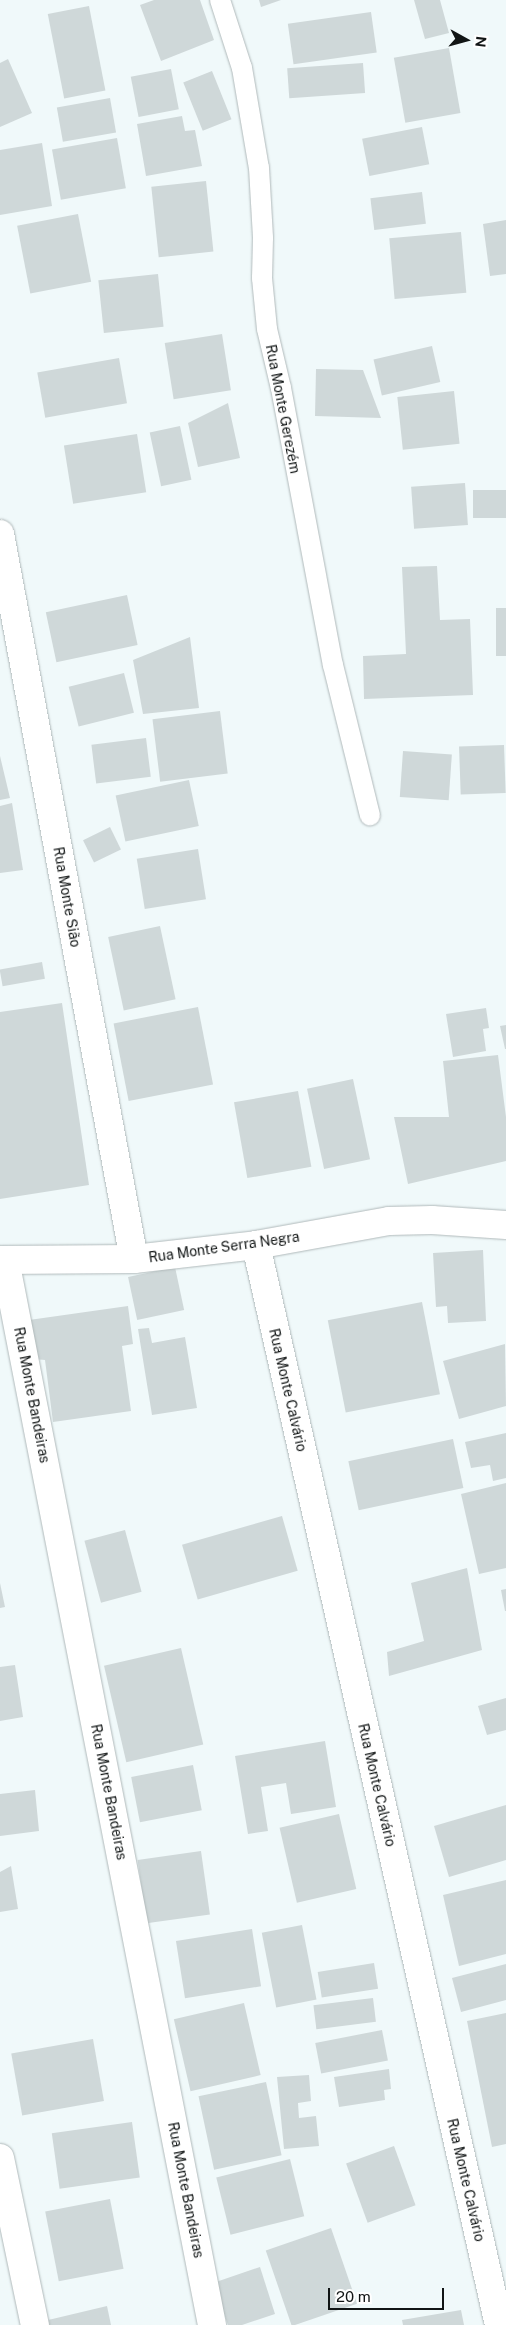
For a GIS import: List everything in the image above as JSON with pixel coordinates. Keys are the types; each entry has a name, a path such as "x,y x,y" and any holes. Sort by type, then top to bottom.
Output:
{"street":[{"name":"Rua Monte Sião","path":"0,534 134,1259"},
{"name":"Rua Monte Serra Negra","path":"3,1260 134,1259 256,1245 390,1221 432,1220 506,1226"},
{"name":"Rua Monte Calvário","path":"256,1245 499,2325"},
{"name":"Rua Monte Bandeiras","path":"3,1260 212,2325"},
{"path":"0,2158 36,2325"}],"lane":[{"name":"Rua Monte Gerezém","path":"220,0 242,68 257,158 263,238 262,278 267,329 281,388 333,665 370,816"}],"building":[{"path":"154,0 200,0 214,40 161,61 140,5"},
{"path":"259,0 281,0 261,7"},
{"path":"414,0 440,0 449,33 425,39"},
{"path":"89,6 105,90 64,98 48,14"},
{"path":"371,12 377,53 294,64 288,24"},
{"path":"449,48 460,113 405,123 394,58"},
{"path":"8,59 32,113 0,127 0,63"},
{"path":"363,63 365,93 289,98 287,68"},
{"path":"171,69 179,109 139,117 131,77"},
{"path":"212,71 231,119 203,131 183,83"},
{"path":"110,98 116,132 63,142 57,107"},
{"path":"182,116 185,131 195,130 202,166 146,176 137,124"},
{"path":"422,127 429,164 369,176 362,139"},
{"path":"117,138 126,188 61,200 52,149"},
{"path":"42,143 52,206 0,215 0,150"},
{"path":"206,181 213,252 159,257 151,187"},
{"path":"422,192 426,224 374,230 370,198"},
{"path":"78,214 91,282 30,294 17,226"},
{"path":"506,220 506,274 490,276 483,224"},
{"path":"461,232 466,293 395,299 389,238"},
{"path":"158,274 164,327 104,333 98,280"},
{"path":"222,334 231,390 174,399 165,343"},
{"path":"432,346 440,382 382,396 374,359"},
{"path":"119,358 127,403 45,418 37,372"},
{"path":"316,369 363,370 381,418 315,416"},
{"path":"454,391 460,444 403,450 397,397"},
{"path":"228,403 240,458 198,467 188,423"},
{"path":"180,426 191,480 161,486 150,432"},
{"path":"137,434 146,492 73,504 64,446"},
{"path":"465,483 468,525 414,529 411,487"},
{"path":"473,490 506,490 506,518 473,518"},
{"path":"437,566 440,620 470,619 473,695 364,699 363,656 406,654 402,567"},
{"path":"127,595 138,645 56,662 46,612"},
{"path":"496,608 506,608 506,656 496,656"},
{"path":"190,637 199,708 143,714 133,660"},
{"path":"124,673 134,713 79,727 69,687"},
{"path":"220,711 228,774 160,782 153,719"},
{"path":"146,738 151,777 96,783 91,745"},
{"path":"504,745 506,793 461,795 459,747"},
{"path":"403,751 452,754 449,800 400,797"},
{"path":"0,756 10,798 0,800"},
{"path":"189,780 199,826 125,842 116,796"},
{"path":"12,803 23,870 0,873 0,806"},
{"path":"110,827 121,849 94,863 83,840"},
{"path":"198,849 206,899 145,909 137,859"},
{"path":"160,926 176,999 124,1010 108,937"},
{"path":"42,962 45,979 3,986 0,969"},
{"path":"62,1003 89,1185 0,1199 0,1012"},
{"path":"198,1007 213,1085 129,1101 114,1023"},
{"path":"486,1008 489,1028 483,1029 486,1051 453,1057 446,1014"},
{"path":"506,1025 506,1049 505,1049 500,1026"},
{"path":"498,1055 506,1117 506,1161 408,1184 394,1117 449,1117 443,1061"},
{"path":"353,1079 370,1159 324,1169 307,1089"},
{"path":"298,1091 311,1167 247,1178 234,1102"},
{"path":"483,1250 486,1321 448,1323 447,1306 436,1307 433,1253"},
{"path":"175,1267 184,1310 137,1320 128,1277"},
{"path":"422,1302 440,1394 346,1413 328,1320"},
{"path":"128,1306 133,1344 122,1346 131,1411 53,1422 45,1360 34,1359 29,1320"},
{"path":"149,1328 152,1343 185,1337 197,1408 152,1415 138,1329"},
{"path":"505,1344 506,1406 459,1419 443,1361"},
{"path":"506,1433 506,1478 493,1481 490,1465 471,1468 465,1442"},
{"path":"453,1439 463,1488 359,1510 348,1461"},
{"path":"506,1483 506,1568 479,1574 461,1494"},
{"path":"282,1516 298,1571 198,1599 182,1545"},
{"path":"125,1530 142,1592 101,1603 84,1541"},
{"path":"467,1568 482,1650 389,1676 387,1652 424,1641 411,1583"},
{"path":"0,1583 5,1607 0,1608"},
{"path":"506,1589 506,1611 505,1611 501,1590"},
{"path":"181,1648 203,1744 126,1762 104,1666"},
{"path":"15,1665 23,1717 0,1721 0,1667"},
{"path":"506,1698 506,1730 487,1735 478,1706"},
{"path":"325,1741 336,1807 291,1814 286,1783 261,1787 268,1831 248,1834 235,1756"},
{"path":"193,1765 202,1810 140,1822 131,1777"},
{"path":"35,1790 39,1831 0,1836 0,1794"},
{"path":"506,1805 506,1860 449,1877 434,1826"},
{"path":"339,1814 356,1889 297,1903 280,1828"},
{"path":"201,1851 210,1914 147,1923 138,1860"},
{"path":"11,1866 18,1909 0,1912 0,1872"},
{"path":"506,1880 506,1954 459,1966 443,1895"},
{"path":"302,1925 317,2000 276,2007 262,1933"},
{"path":"252,1929 261,1986 185,1998 176,1941"},
{"path":"374,1963 378,1989 322,1998 318,1972"},
{"path":"506,1964 506,2000 461,2012 452,1978"},
{"path":"373,1998 376,2022 316,2029 313,2005"},
{"path":"244,2003 261,2075 190,2091 174,2019"},
{"path":"506,2013 506,2144 492,2147 467,2021"},
{"path":"382,2030 388,2060 321,2073 315,2043"},
{"path":"93,2039 104,2101 22,2115 11,2053"},
{"path":"389,2069 391,2089 384,2090 385,2100 339,2107 334,2077"},
{"path":"309,2075 311,2101 298,2103 299,2118 316,2116 319,2146 284,2149 277,2077"},
{"path":"266,2082 282,2155 214,2170 199,2096"},
{"path":"132,2122 140,2177 60,2189 52,2133"},
{"path":"394,2146 416,2205 368,2223 346,2163"},
{"path":"290,2159 304,2216 231,2235 216,2177"},
{"path":"110,2199 124,2269 59,2281 45,2212"},
{"path":"331,2228 357,2304 291,2325 266,2250"},
{"path":"260,2267 275,2314 242,2325 228,2325 213,2283"},
{"path":"107,2306 111,2325 45,2325 44,2321"},
{"path":"461,2310 464,2325 403,2325 402,2320"}]}
